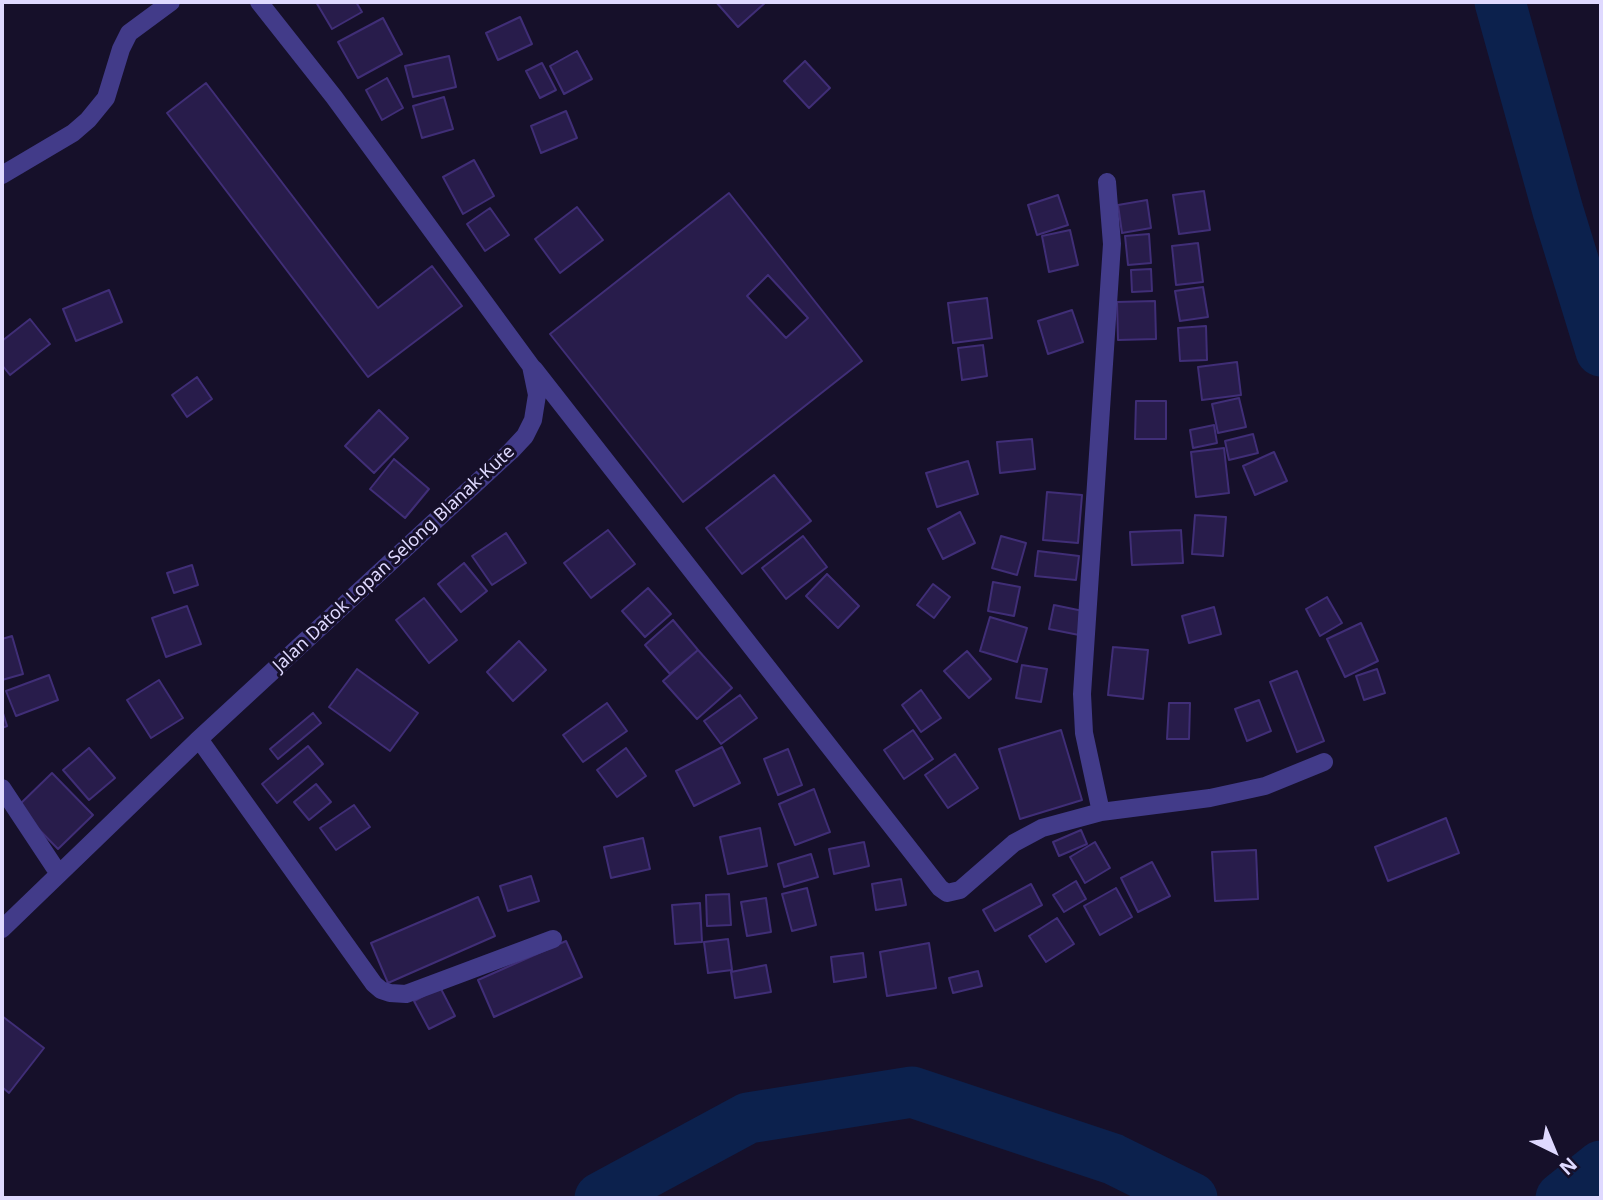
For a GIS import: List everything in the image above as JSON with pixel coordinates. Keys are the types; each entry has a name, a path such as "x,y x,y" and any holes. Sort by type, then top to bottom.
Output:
{"street":[{"path":"2,175 73,133 89,120 106,98 121,48 129,33 171,2"},
{"name":"Jalan Datok Lopan Selong Blanak-Kute","path":"2,929 199,739 519,443 533,420 537,403 531,366 326,87 259,2"},
{"path":"1101,812 1084,733 1082,694 1112,244 1107,182"},
{"path":"531,366 940,888 947,893 960,890 998,856 1042,828 1101,812 1210,798 1265,786 1324,762"},
{"path":"199,739 374,984 381,990 405,994 553,939"},
{"path":"2,788 59,874"}],"building":[{"path":"316,2 356,2 362,12 332,29"},
{"path":"716,2 766,2 738,27"},
{"path":"520,17 532,44 498,60 486,33"},
{"path":"383,18 402,54 358,78 338,42"},
{"path":"577,51 592,79 564,94 550,66"},
{"path":"449,56 456,87 413,97 405,66"},
{"path":"805,61 830,88 809,108 784,81"},
{"path":"542,63 556,90 540,98 526,71"},
{"path":"387,78 403,108 382,120 366,90"},
{"path":"206,83 378,308 432,266 462,306 368,377 167,113"},
{"path":"444,97 453,129 422,138 413,106"},
{"path":"566,111 577,138 541,153 531,126"},
{"path":"474,160 494,196 463,214 443,177"},
{"path":"1204,191 1210,230 1179,234 1173,195"},
{"path":"729,193 862,361 683,502 550,334"},
{"path":"1058,195 1068,225 1037,235 1028,205"},
{"path":"1147,200 1151,228 1122,233 1118,205"},
{"path":"577,207 603,240 560,273 535,239"},
{"path":"490,208 509,235 485,251 467,224"},
{"path":"1070,230 1078,265 1049,272 1042,236"},
{"path":"1149,234 1151,263 1128,265 1125,236"},
{"path":"1198,243 1203,282 1176,285 1172,246"},
{"path":"1151,269 1152,291 1132,292 1131,270"},
{"path":"768,275 808,318 786,338 747,296"},
{"path":"1203,287 1208,317 1180,321 1175,291"},
{"path":"109,290 122,322 76,341 63,309"},
{"path":"987,298 992,338 953,343 948,303"},
{"path":"1155,301 1156,339 1118,340 1117,302"},
{"path":"1072,310 1083,342 1048,354 1038,321"},
{"path":"30,319 50,344 10,375 2,365 2,341"},
{"path":"1206,326 1207,360 1180,361 1178,328"},
{"path":"983,345 987,376 962,380 958,348"},
{"path":"1237,362 1241,395 1202,400 1198,367"},
{"path":"197,377 212,399 187,417 172,395"},
{"path":"1239,398 1246,427 1218,433 1212,404"},
{"path":"1136,401 1166,401 1166,439 1135,439"},
{"path":"379,410 408,438 374,473 345,446"},
{"path":"1214,425 1217,443 1193,448 1190,430"},
{"path":"1253,434 1258,453 1229,460 1225,441"},
{"path":"1032,439 1035,469 1000,473 997,442"},
{"path":"1224,448 1229,493 1196,497 1191,452"},
{"path":"1274,452 1287,481 1255,495 1243,466"},
{"path":"394,459 429,489 405,518 370,489"},
{"path":"968,461 978,494 937,507 926,473"},
{"path":"774,475 811,521 742,574 706,528"},
{"path":"1047,492 1082,495 1078,543 1043,540"},
{"path":"960,512 975,543 943,559 928,529"},
{"path":"1195,515 1226,517 1223,556 1192,554"},
{"path":"608,530 635,564 591,598 564,563"},
{"path":"1181,530 1183,563 1132,565 1130,532"},
{"path":"506,533 526,563 492,585 472,556"},
{"path":"803,536 827,567 786,599 762,568"},
{"path":"1001,536 1026,543 1017,575 992,568"},
{"path":"1038,551 1079,556 1076,580 1035,576"},
{"path":"464,563 487,591 461,612 438,584"},
{"path":"192,565 198,585 174,593 167,573"},
{"path":"827,574 859,606 838,628 806,596"},
{"path":"993,582 1020,587 1014,616 988,611"},
{"path":"933,584 950,597 934,618 917,605"},
{"path":"648,588 671,614 645,637 622,611"},
{"path":"1327,597 1342,623 1320,636 1306,609"},
{"path":"424,598 457,640 429,663 396,620"},
{"path":"1054,605 1083,611 1079,635 1049,629"},
{"path":"187,606 201,644 166,657 152,618"},
{"path":"1214,607 1221,634 1189,643 1182,616"},
{"path":"990,617 1027,628 1017,662 980,651"},
{"path":"673,620 698,650 670,674 645,645"},
{"path":"1361,623 1378,661 1345,677 1327,639"},
{"path":"12,636 23,674 2,680 2,639"},
{"path":"519,641 546,670 513,701 487,672"},
{"path":"1113,647 1148,650 1143,699 1108,695"},
{"path":"698,650 732,688 697,719 663,681"},
{"path":"967,651 991,679 969,698 944,671"},
{"path":"1022,665 1047,669 1041,702 1016,698"},
{"path":"357,669 418,713 390,751 329,707"},
{"path":"1377,669 1385,693 1364,700 1356,676"},
{"path":"1297,671 1324,741 1297,752 1270,682"},
{"path":"49,675 58,700 16,716 6,691"},
{"path":"159,680 183,718 151,738 127,700"},
{"path":"921,690 941,718 921,732 902,705"},
{"path":"740,695 757,718 721,744 704,721"},
{"path":"1259,700 1271,731 1247,741 1235,709"},
{"path":"607,703 627,731 583,762 563,735"},
{"path":"1169,703 1190,703 1189,739 1167,739"},
{"path":"2,710 7,726 2,728"},
{"path":"313,713 321,723 278,759 270,749"},
{"path":"913,730 933,759 904,779 884,750"},
{"path":"1061,730 1082,800 1020,819 999,749"},
{"path":"308,746 323,764 277,803 262,784"},
{"path":"722,747 740,783 694,806 676,771"},
{"path":"89,748 115,778 89,800 63,770"},
{"path":"626,748 646,776 617,797 597,770"},
{"path":"788,749 802,785 778,795 764,759"},
{"path":"955,754 978,788 948,808 925,775"},
{"path":"52,773 93,815 58,849 17,807"},
{"path":"316,784 331,802 309,820 294,802"},
{"path":"814,789 830,832 795,845 779,804"},
{"path":"354,805 370,827 336,850 320,828"},
{"path":"1446,818 1459,853 1388,881 1375,847"},
{"path":"760,828 767,866 728,874 720,837"},
{"path":"1081,830 1087,844 1059,856 1053,842"},
{"path":"643,838 650,869 611,878 604,847"},
{"path":"864,842 869,866 834,874 829,849"},
{"path":"1095,842 1110,868 1085,883 1070,857"},
{"path":"1256,850 1258,899 1215,901 1212,852"},
{"path":"811,854 818,877 784,887 778,864"},
{"path":"1152,862 1170,896 1138,912 1121,878"},
{"path":"531,876 539,901 508,911 500,886"},
{"path":"901,879 906,905 876,910 872,884"},
{"path":"1076,881 1086,899 1064,912 1053,895"},
{"path":"1031,884 1042,905 995,931 983,910"},
{"path":"807,888 816,925 792,931 782,894"},
{"path":"1116,888 1132,917 1100,935 1084,906"},
{"path":"729,894 731,925 707,926 706,895"},
{"path":"478,897 495,936 388,983 371,943"},
{"path":"766,898 771,932 747,936 741,902"},
{"path":"700,903 702,942 675,944 672,905"},
{"path":"1057,918 1074,944 1046,962 1029,936"},
{"path":"728,939 732,970 708,973 704,942"},
{"path":"566,941 582,977 494,1017 478,980"},
{"path":"929,943 936,988 887,996 880,952"},
{"path":"863,953 866,977 834,982 831,957"},
{"path":"766,965 771,992 735,998 731,972"},
{"path":"978,971 982,986 953,993 949,978"},
{"path":"440,987 455,1016 429,1029 414,1001"},
{"path":"2,1016 44,1048 9,1093 2,1087"}],"waterway":[{"path":"1500,2 1558,211 1601,351"},
{"path":"600,1198 748,1118 912,1092 1113,1159 1192,1198"},
{"path":"1561,1198 1601,1166"}]}
